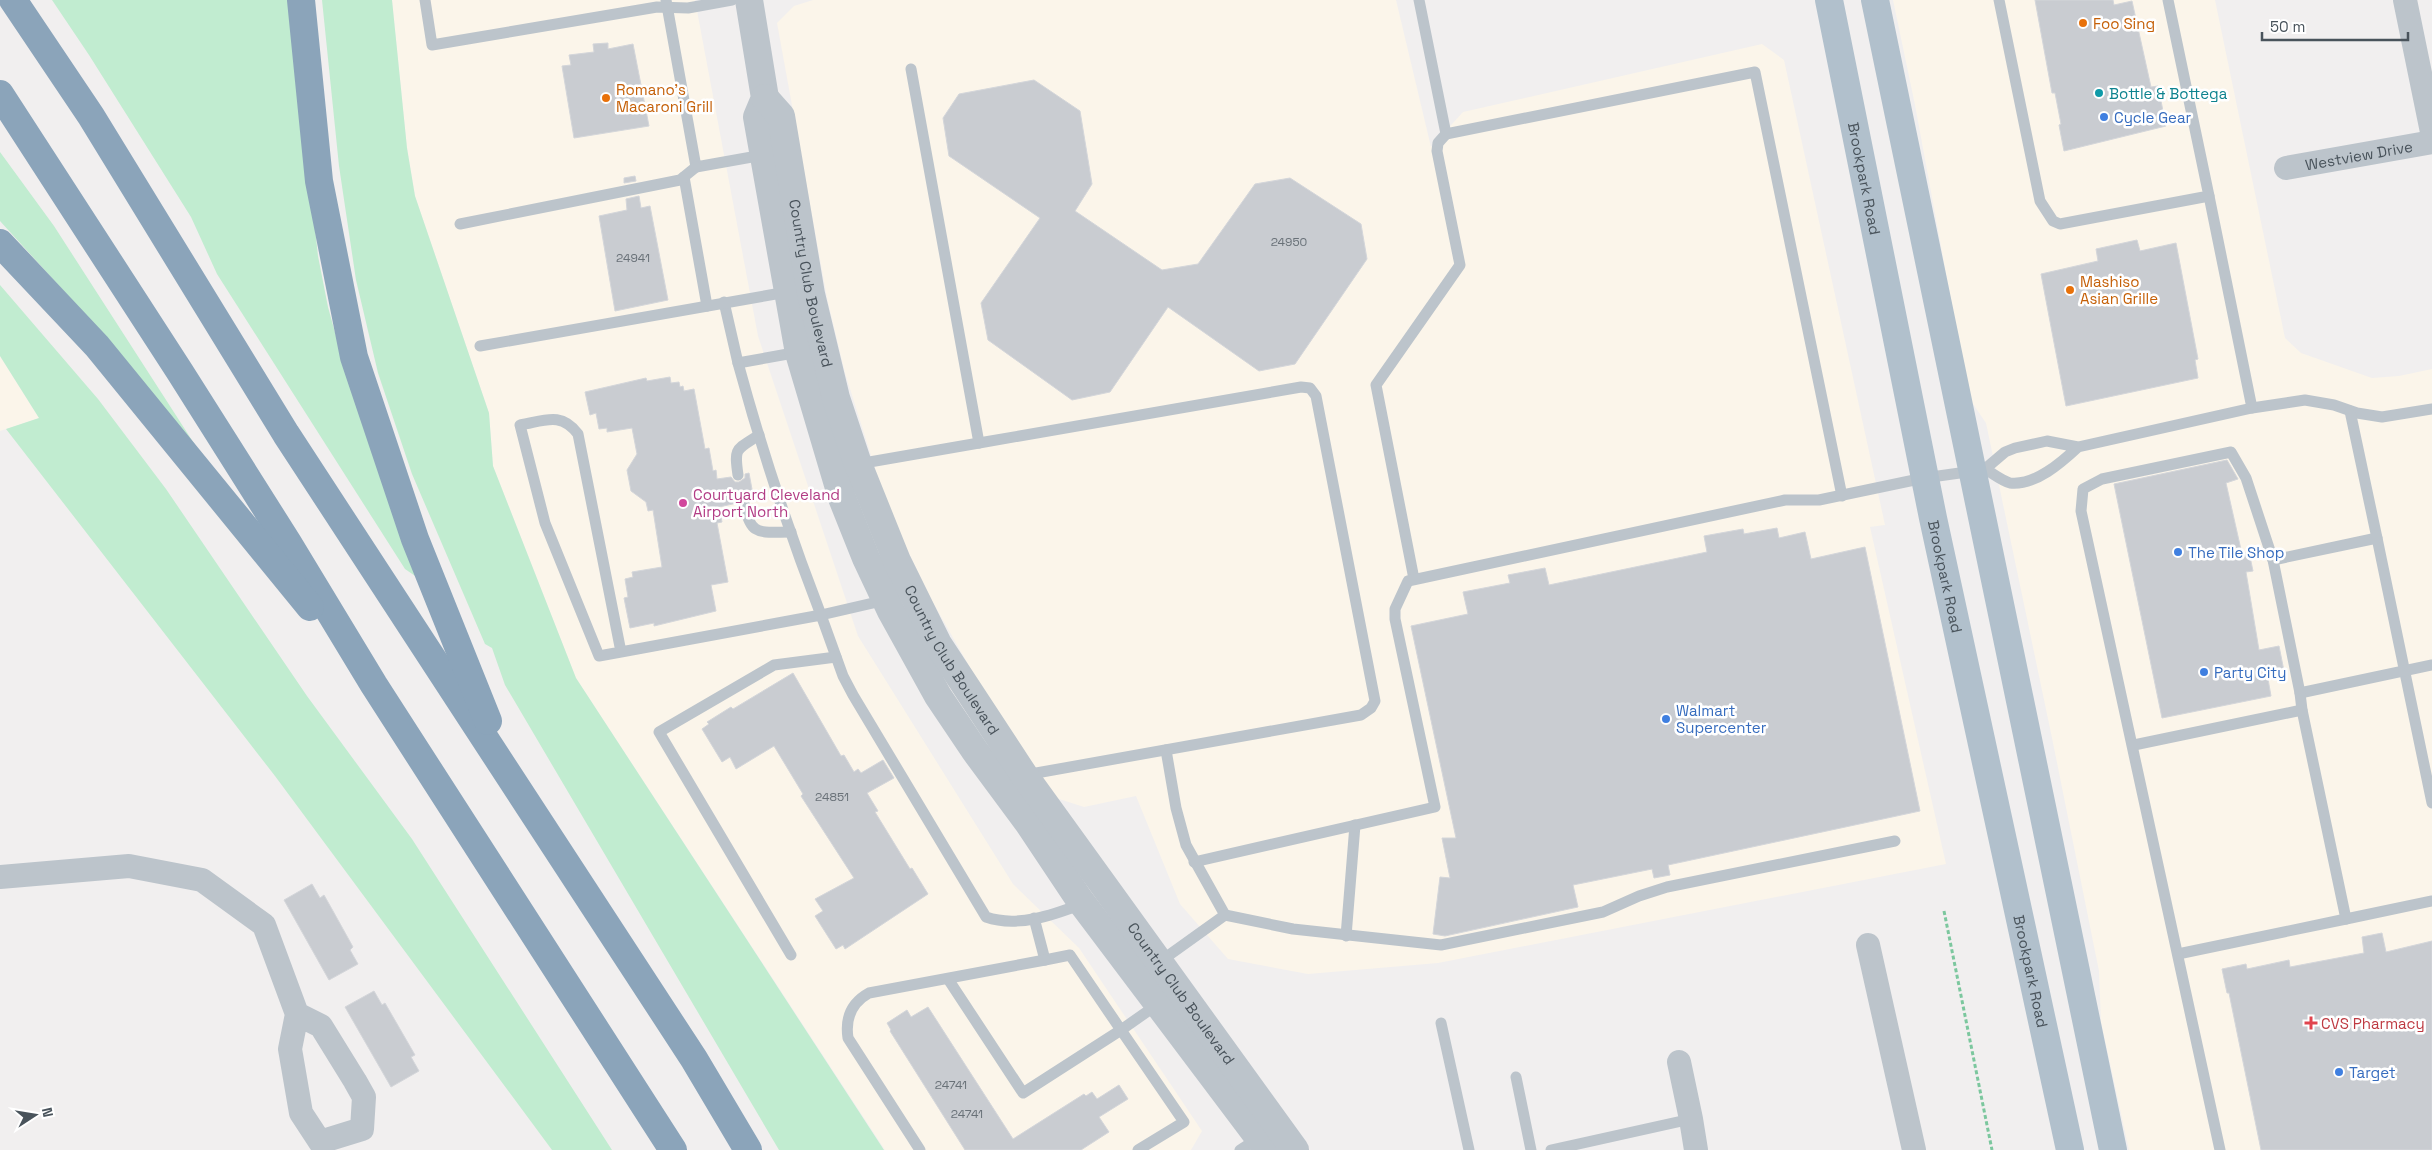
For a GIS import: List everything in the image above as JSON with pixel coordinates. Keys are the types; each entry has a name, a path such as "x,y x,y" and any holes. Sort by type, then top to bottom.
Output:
{"highway":[{"path":"13,0 91,116 286,434 694,1059 748,1150"},
{"path":"301,0 319,181 354,357 415,539 510,776"},
{"path":"0,94 180,372 288,543 374,685 673,1150"},
{"path":"0,243 98,346 374,685"}],"main road":[{"name":"Brookpark Road","path":"1829,0 1924,478 2070,1150"},
{"path":"1875,0 1978,470 2113,1150"}],"street":[{"name":"Country Club Boulevard","path":"750,0 764,98 756,117 787,292 811,350 836,398 858,464 897,561 938,644 1024,775 1160,962 1169,996 1261,1141 1295,1150"},
{"path":"2405,0 2432,132"},
{"name":"Country Club Boulevard","path":"764,98 781,116 810,294 811,350 842,498 866,558 886,600 938,696 1083,903 1138,977 1169,996"},
{"name":"Westview Drive","path":"2286,168 2432,142"},
{"path":"0,877 128,866 202,880 264,925 297,1014 290,1049 301,1112 320,1142 362,1129 364,1097 355,1080 321,1026 297,1014"},
{"path":"1868,945 1914,1150"},
{"path":"1679,1062 1692,1119 1696,1150"}],"lane":[{"path":"425,0 432,45 666,4 688,8 732,0"},
{"path":"1418,0 1446,134"},
{"path":"1999,0 2040,201 2053,221 2060,224 2085,221 2209,196"},
{"path":"2168,0 2252,408"},
{"path":"666,4 696,167"},
{"path":"912,69 979,444"},
{"path":"1414,580 1376,386 1460,265 1437,151 1438,143 1446,134 1756,72 1842,496"},
{"path":"460,224 680,180 696,167 763,155"},
{"path":"684,177 708,306"},
{"path":"480,346 787,292"},
{"path":"724,302 738,363 758,435 836,657 853,695 986,917 995,920 1034,918 1052,915 1083,903"},
{"path":"738,363 811,350"},
{"path":"858,464 1301,387 1310,388 1316,396 1375,701 1371,708 1361,715 1024,775"},
{"path":"1194,862 1435,807 1395,618 1395,609 1408,581 1785,500 1819,500 1924,478 1978,470 2005,452 2047,441 2078,447 2252,408 2305,400 2382,417 2432,409"},
{"path":"2350,411 2432,803"},
{"path":"621,652 578,434 567,421 558,419 520,425 545,522 598,656 621,652 821,615 886,600"},
{"path":"738,475 735,456 737,450 758,435"},
{"path":"1978,470 2009,483 2025,481 2054,469 2078,447"},
{"path":"2220,1150 2134,745 2081,511 2083,489 2102,479 2232,452 2246,478 2273,560 2346,919"},
{"path":"744,502 749,524 755,530 791,532"},
{"path":"2273,560 2377,538"},
{"path":"791,955 659,732 774,665 836,657"},
{"path":"2300,693 2432,665"},
{"path":"2134,745 2302,710"},
{"path":"1166,750 1176,808 1186,845 1225,916"},
{"path":"1346,936 1355,825"},
{"path":"1138,977 1225,916 1292,929 1440,945 1603,912 1639,896 1667,887 1895,841"},
{"path":"2178,954 2432,901"},
{"path":"1034,918 1046,960"},
{"path":"920,1150 848,1038 848,1019 852,1007 868,993 1070,955 1184,1122 1138,1150"},
{"path":"948,979 1023,1093 1121,1030 1169,996"},
{"path":"1441,1023 1469,1150"},
{"path":"1516,1077 1531,1150"},
{"path":"1551,1150 1692,1119"}],"path":[{"path":"1944,911 1992,1150"}],"shaded area":[{"path":"392,0 695,0 758,336 858,636 1013,884 1079,948 1202,1131 1191,1150 885,1150 576,678 493,466 489,413 415,196 407,148"},
{"path":"813,0 1396,0 1431,147 1463,112 1762,44 1784,60 1885,525 1870,527 1946,864 1438,963 1308,974 1228,959 1180,904 1136,796 1084,807 1056,798 989,701 931,599 888,509 845,373 827,298 777,23 794,6"},
{"path":"1893,0 2215,0 2285,338 2301,353 2372,378 2399,376 2432,369 2432,1150 2129,1150 2101,1022 2099,971 2052,738 1986,423 1969,398 1915,105"},
{"path":"0,356 39,418 0,431"}],"green space":[{"path":"52,0 290,0 318,256 328,307 347,376 421,580 405,569 217,274 191,217"},
{"path":"322,0 392,0 407,148 415,196 489,413 493,466 576,678 884,1150 779,1150 505,685 492,648 485,644 412,474 378,373 356,280 339,166"},
{"path":"0,152 54,226 197,448 114,346 0,221"},
{"path":"0,285 98,399 166,489 307,696 412,839 612,1150 552,1150 275,776 6,429 39,418 0,356"}],"building":[{"path":"2035,0 2113,0 2114,5 2132,1 2151,87 2158,86 2166,126 2064,151 2059,125 2061,124 2055,93 2052,93"},
{"path":"608,43 608,49 633,44 649,126 574,138 562,66 571,65 569,55 594,52 593,44"},
{"path":"1034,80 1080,111 1092,184 1075,211 1162,270 1198,264 1255,184 1290,178 1361,224 1367,259 1295,364 1259,371 1168,307 1110,392 1072,400 988,340 981,303 1040,218 949,156 943,118 959,94"},
{"path":"635,176 636,181 624,183 624,178"},
{"path":"639,196 641,208 650,206 668,300 615,311 599,216 627,210 626,199"},
{"path":"2137,240 2140,251 2176,243 2198,359 2195,360 2198,378 2066,406 2041,274 2098,261 2096,249"},
{"name":"Courtyard Cleveland Airport North","path":"670,377 671,383 679,382 680,387 683,386 684,391 694,389 705,449 709,448 713,471 716,470 717,479 731,477 735,482 739,482 745,478 745,474 749,473 754,500 751,500 747,495 742,495 737,499 737,503 719,507 722,522 717,523 728,582 711,585 716,611 654,626 654,623 630,628 624,598 628,597 625,579 633,577 632,572 662,567 653,510 648,511 646,502 631,491 627,470 637,454 632,428 607,432 607,428 599,429 596,413 590,415 585,392 646,378 647,381"},
{"path":"2227,460 2238,479 2226,483 2242,554 2249,552 2253,571 2246,572 2259,650 2279,646 2285,676 2268,679 2271,696 2162,718 2114,484"},
{"name":"Walmart Supercenter","path":"1777,528 1779,538 1805,532 1811,559 1865,547 1920,811 1668,865 1670,875 1654,878 1652,869 1573,885 1578,907 1445,936 1433,934 1440,877 1450,878 1442,838 1456,838 1411,626 1468,614 1463,592 1510,583 1508,575 1545,568 1549,585 1707,552 1704,536 1743,529 1744,534"},
{"path":"793,673 841,756 844,755 854,772 858,769 861,773 883,760 894,778 867,793 878,811 875,812 910,869 912,868 928,894 845,949 843,945 836,949 815,916 823,911 815,899 854,878 801,796 803,794 774,746 736,769 730,757 722,762 702,729 709,724 707,722 731,707 733,709"},
{"path":"312,884 320,898 324,895 353,947 350,950 358,964 329,980 284,900"},
{"name":"Target","path":"2382,933 2386,952 2432,941 2432,1150 2261,1150 2229,993 2227,993 2222,969 2246,964 2247,969 2289,960 2290,967 2364,953 2362,937"},
{"path":"374,991 382,1005 385,1003 415,1055 411,1057 419,1071 391,1087 345,1007"},
{"path":"928,1007 1013,1139 1084,1094 1086,1096 1092,1092 1097,1099 1119,1085 1128,1099 1099,1117 1109,1132 1081,1150 965,1150 890,1031 887,1023 907,1010 911,1017"}],"place":[{"name":"Foo Sing","path":"2083,23"},
{"name":"Bottle & Bottega","path":"2099,93"},
{"name":"Romano's Macaroni Grill","path":"606,98"},
{"name":"Cycle Gear","path":"2104,117"},
{"name":"Mashiso Asian Grille","path":"2070,290"},
{"name":"Courtyard Cleveland Airport North","path":"683,503"},
{"name":"The Tile Shop","path":"2178,552"},
{"name":"Party City","path":"2204,672"},
{"name":"Walmart Supercenter","path":"1666,719"},
{"name":"CVS Pharmacy","path":"2311,1023"},
{"name":"Target","path":"2339,1072"}]}
